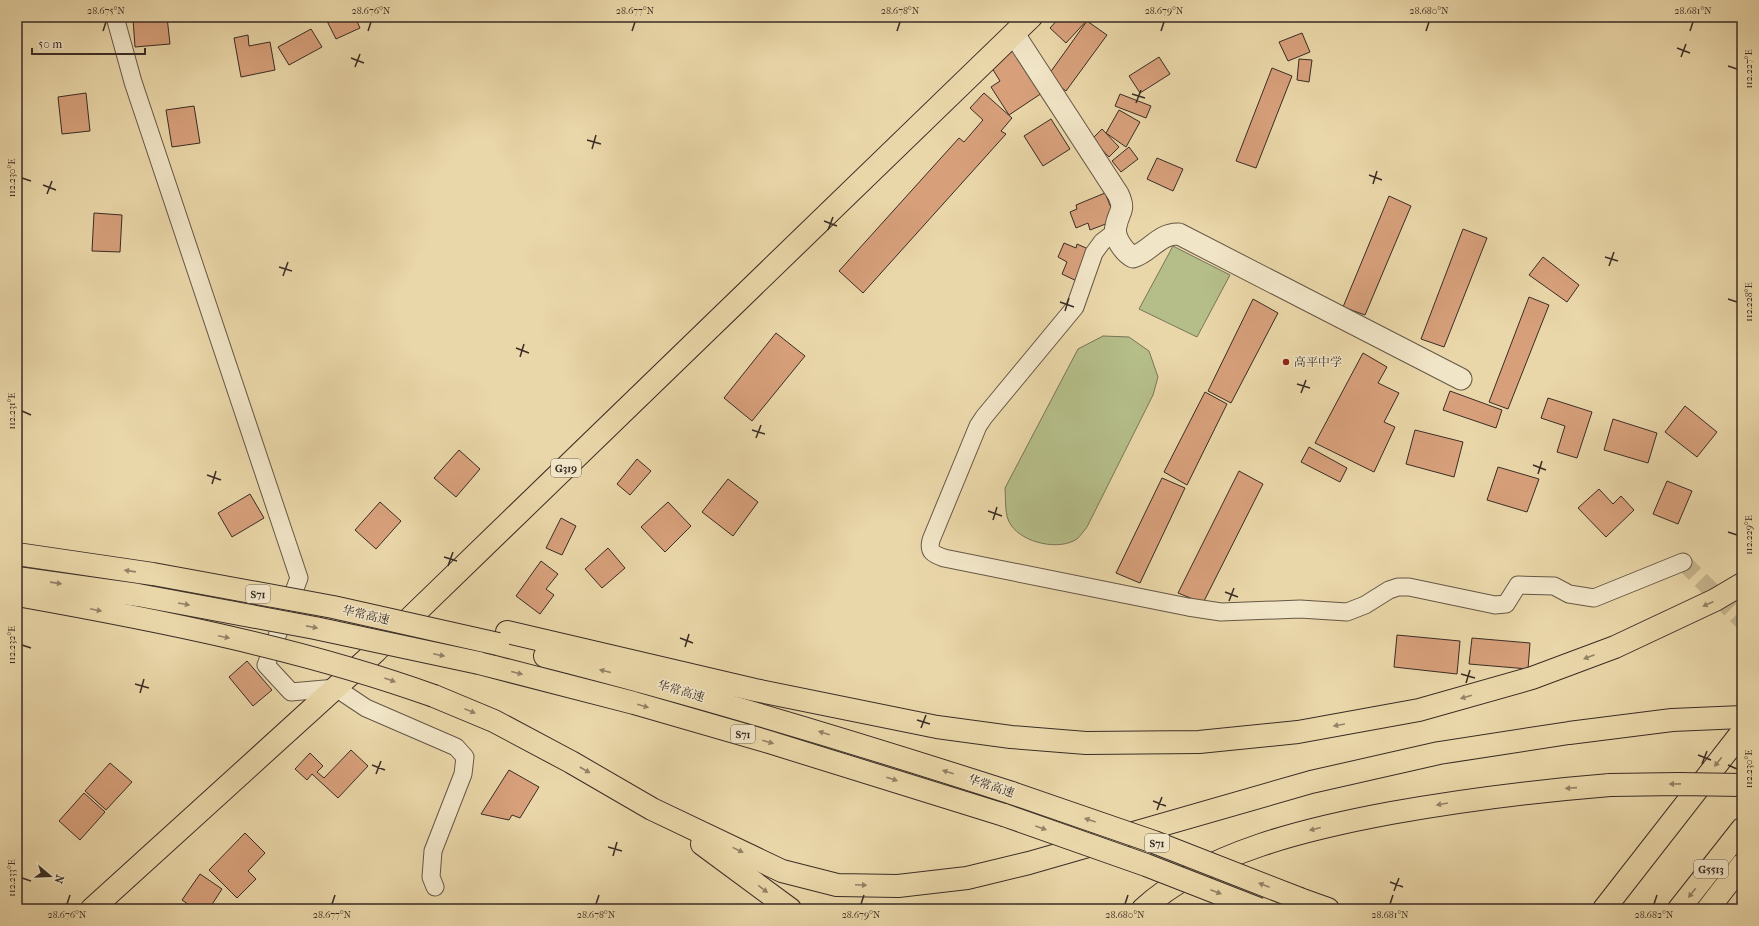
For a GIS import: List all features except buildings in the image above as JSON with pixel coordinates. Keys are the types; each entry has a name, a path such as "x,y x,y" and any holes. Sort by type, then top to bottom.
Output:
{"highway":[{"name":"G319","path":"92,909 382,645 1031,17"},
{"name":"华常高速","path":"17,554 153,574 502,638 640,680 763,714 1012,792 1154,842 1323,909"},
{"name":"华常高速","path":"17,578 138,595 315,628 479,663 634,703 885,777 1004,816 1146,865 1259,909"},
{"path":"502,638 937,727 1010,737 1086,743 1199,742 1298,732 1419,710 1517,682 1615,647 1715,600 1742,584"},
{"path":"17,594 292,652 381,677 434,696 494,721 652,809 782,871 837,885 898,886 967,878 1029,863 1311,782 1439,753 1569,733 1672,720 1742,717"},
{"path":"1604,909 1742,732"},
{"path":"1143,909 1158,895 1201,871 1245,851 1293,834 1351,820 1456,801 1538,791 1610,785 1742,785"},
{"path":"1589,909 1689,800"},
{"path":"652,809 790,909"},
{"name":"G5513","path":"1679,909 1742,829"},
{"name":"G5513","path":"1708,909 1742,865"},
{"path":"1300,899 1328,909"}],"street":[{"path":"115,17 133,82 299,578 266,665 291,692 336,688 366,708 456,748 464,757 463,774 434,851 431,877 435,887"},
{"path":"1014,34 1118,194 1122,203 1121,213 1115,232 1126,253 1133,257 1139,255 1164,236 1171,233 1179,234 1461,379"},
{"path":"1115,232 1102,242 1094,253 1075,307 993,405 978,426 931,540 929,547 934,555 1180,606 1221,612 1300,609 1347,612 1365,605 1389,590 1398,587 1409,587 1495,605 1506,604 1518,585 1554,586 1569,594 1594,598 1683,562"}],"green space":[{"path":"1173,246 1230,275 1197,337 1139,309"},
{"path":"1103,336 1129,337 1149,351 1158,377 1153,395 1087,527 1077,539 1069,543 1051,545 1032,541 1011,525 1006,512 1005,488 1078,349"}],"tunnel":[{"path":"1683,562 1742,621"}],"place":[{"name":"高平中学","path":"1286,362"}]}
